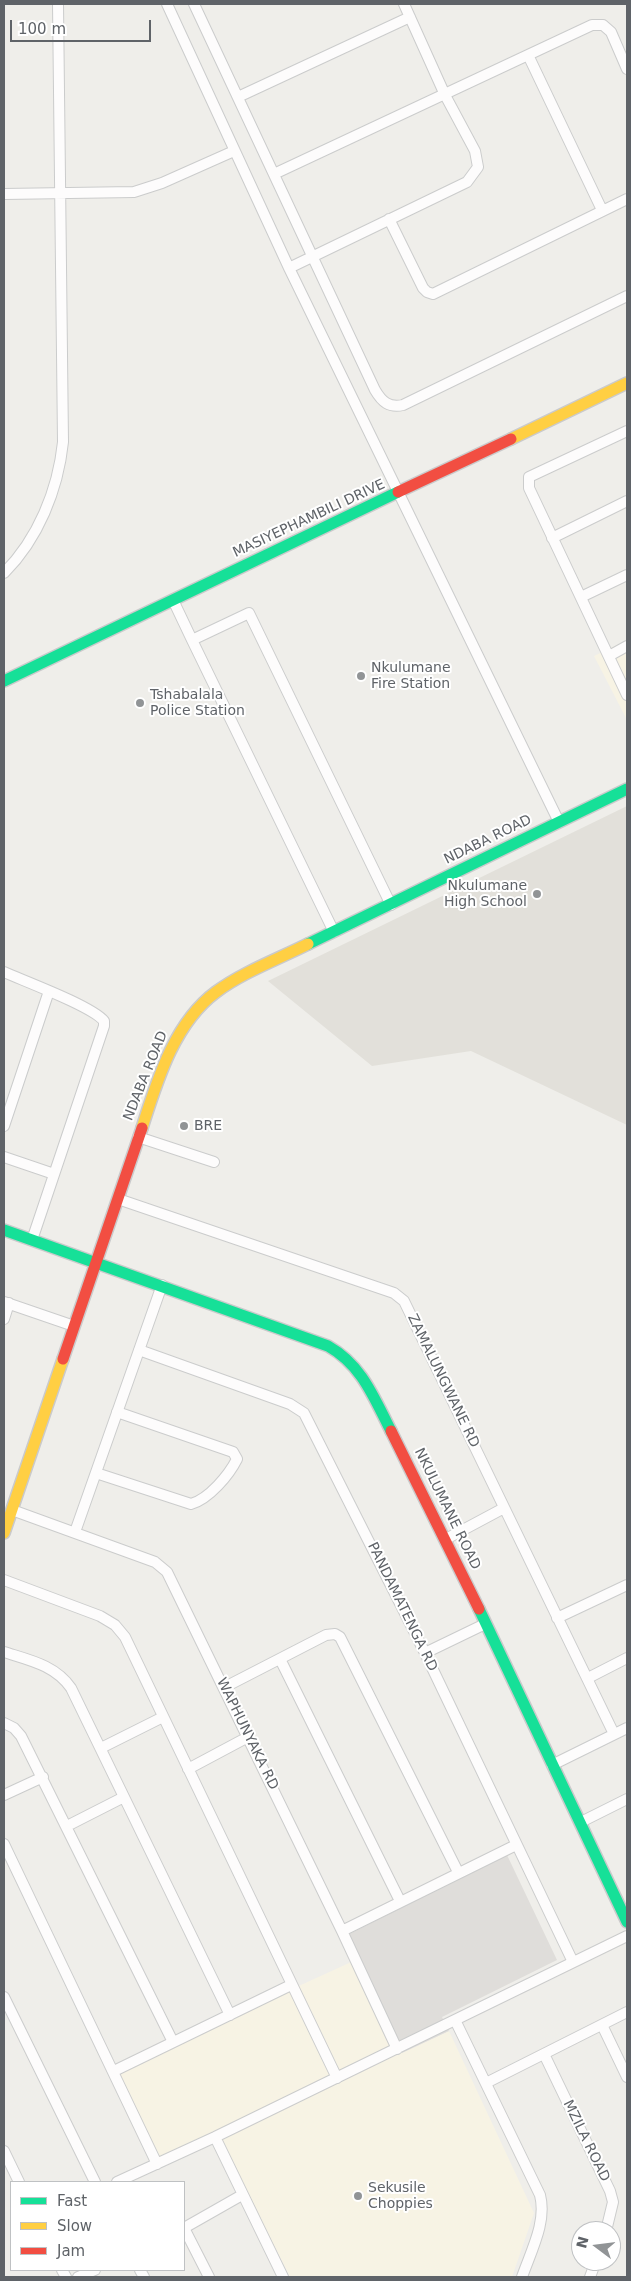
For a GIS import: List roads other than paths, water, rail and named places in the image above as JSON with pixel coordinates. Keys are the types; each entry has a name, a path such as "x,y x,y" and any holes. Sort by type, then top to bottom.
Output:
{"street":[{"path":"4,573 23,553 39,524 60,468 63,442 62,192 58,4"},
{"path":"167,4 289,268 560,822"},
{"path":"194,4 375,390 384,402 397,406 627,296"},
{"path":"289,268 467,182 476,173 478,162 475,151 445,95 404,4"},
{"path":"238,97 410,17"},
{"path":"274,174 592,25 602,25 611,32 627,69"},
{"path":"528,55 602,210"},
{"path":"4,194 134,192 162,183 234,151"},
{"path":"389,219 423,288 427,292 434,294 627,199"},
{"name":"MASIYEPHAMBILI DRIVE","path":"4,681 627,383"},
{"path":"627,431 530,477 528,488 627,695"},
{"path":"552,538 627,502"},
{"path":"581,597 627,575"},
{"path":"173,600 334,932"},
{"path":"192,640 249,613 391,904"},
{"path":"608,656 627,646"},
{"name":"NDABA ROAD","path":"4,1533 150,1103 172,1048 194,1010 205,999 230,982 627,789"},
{"path":"4,972 49,991 97,1015 104,1021 104,1026 32,1240"},
{"path":"4,1126 49,991"},
{"path":"138,1137 214,1162"},
{"path":"4,1157 54,1174"},
{"name":"ZAMALUNGWANE RD","path":"118,1199 400,1296 614,1734"},
{"name":"NKULUMANE ROAD","path":"4,1230 322,1343 346,1356 363,1376 446,1539 627,1922"},
{"path":"75,1532 162,1285"},
{"path":"4,1319 6,1302 74,1326"},
{"name":"PANDAMATENGA RD","path":"139,1350 290,1404 304,1413 425,1653 573,1962"},
{"path":"96,1473 192,1504 216,1487 236,1459 233,1452 117,1412"},
{"path":"446,1539 504,1508"},
{"name":"WAPHUNYAKA RD","path":"12,1510 75,1532 164,1567 225,1687 397,2049"},
{"path":"4,1580 100,1616 115,1625 125,1637 337,2078"},
{"path":"557,1618 627,1585"},
{"path":"425,1653 485,1624"},
{"path":"225,1687 326,1635 335,1634 344,1641 458,1872"},
{"path":"4,1652 46,1666 60,1674 71,1688 230,2015"},
{"path":"588,1678 627,1658"},
{"path":"280,1659 400,1901"},
{"path":"101,1748 163,1717"},
{"path":"4,1724 18,1731 43,1777 172,2042"},
{"path":"552,1765 627,1728"},
{"path":"188,1769 248,1737"},
{"path":"4,1794 43,1777"},
{"path":"67,1826 124,1796"},
{"path":"580,1822 627,1799"},
{"path":"342,1930 516,1845"},
{"path":"5,1851 114,2071 157,2164"},
{"path":"119,2181 215,2138 627,1936"},
{"path":"114,2071 292,1985"},
{"path":"4,1997 95,2181"},
{"path":"486,2083 627,2012"},
{"path":"456,2020 540,2195 543,2206 540,2225 522,2277"},
{"path":"602,2025 627,2077"},
{"name":"MZILA ROAD","path":"544,2054 610,2191 613,2202 608,2221"},
{"path":"215,2138 283,2277"},
{"path":"5,2158 18,2181"},
{"path":"185,2227 242,2195"},
{"path":"185,2230 210,2277"},
{"path":"78,2277 93,2271"}],"place":[{"name":"Nkulumane Fire Station","path":"361,676"},
{"name":"Tshabalala Police Station","path":"140,703"},
{"name":"Nkulumane High School","path":"537,894"},
{"name":"BRE","path":"184,1126"},
{"name":"Sekusile Choppies","path":"358,2196"}]}
